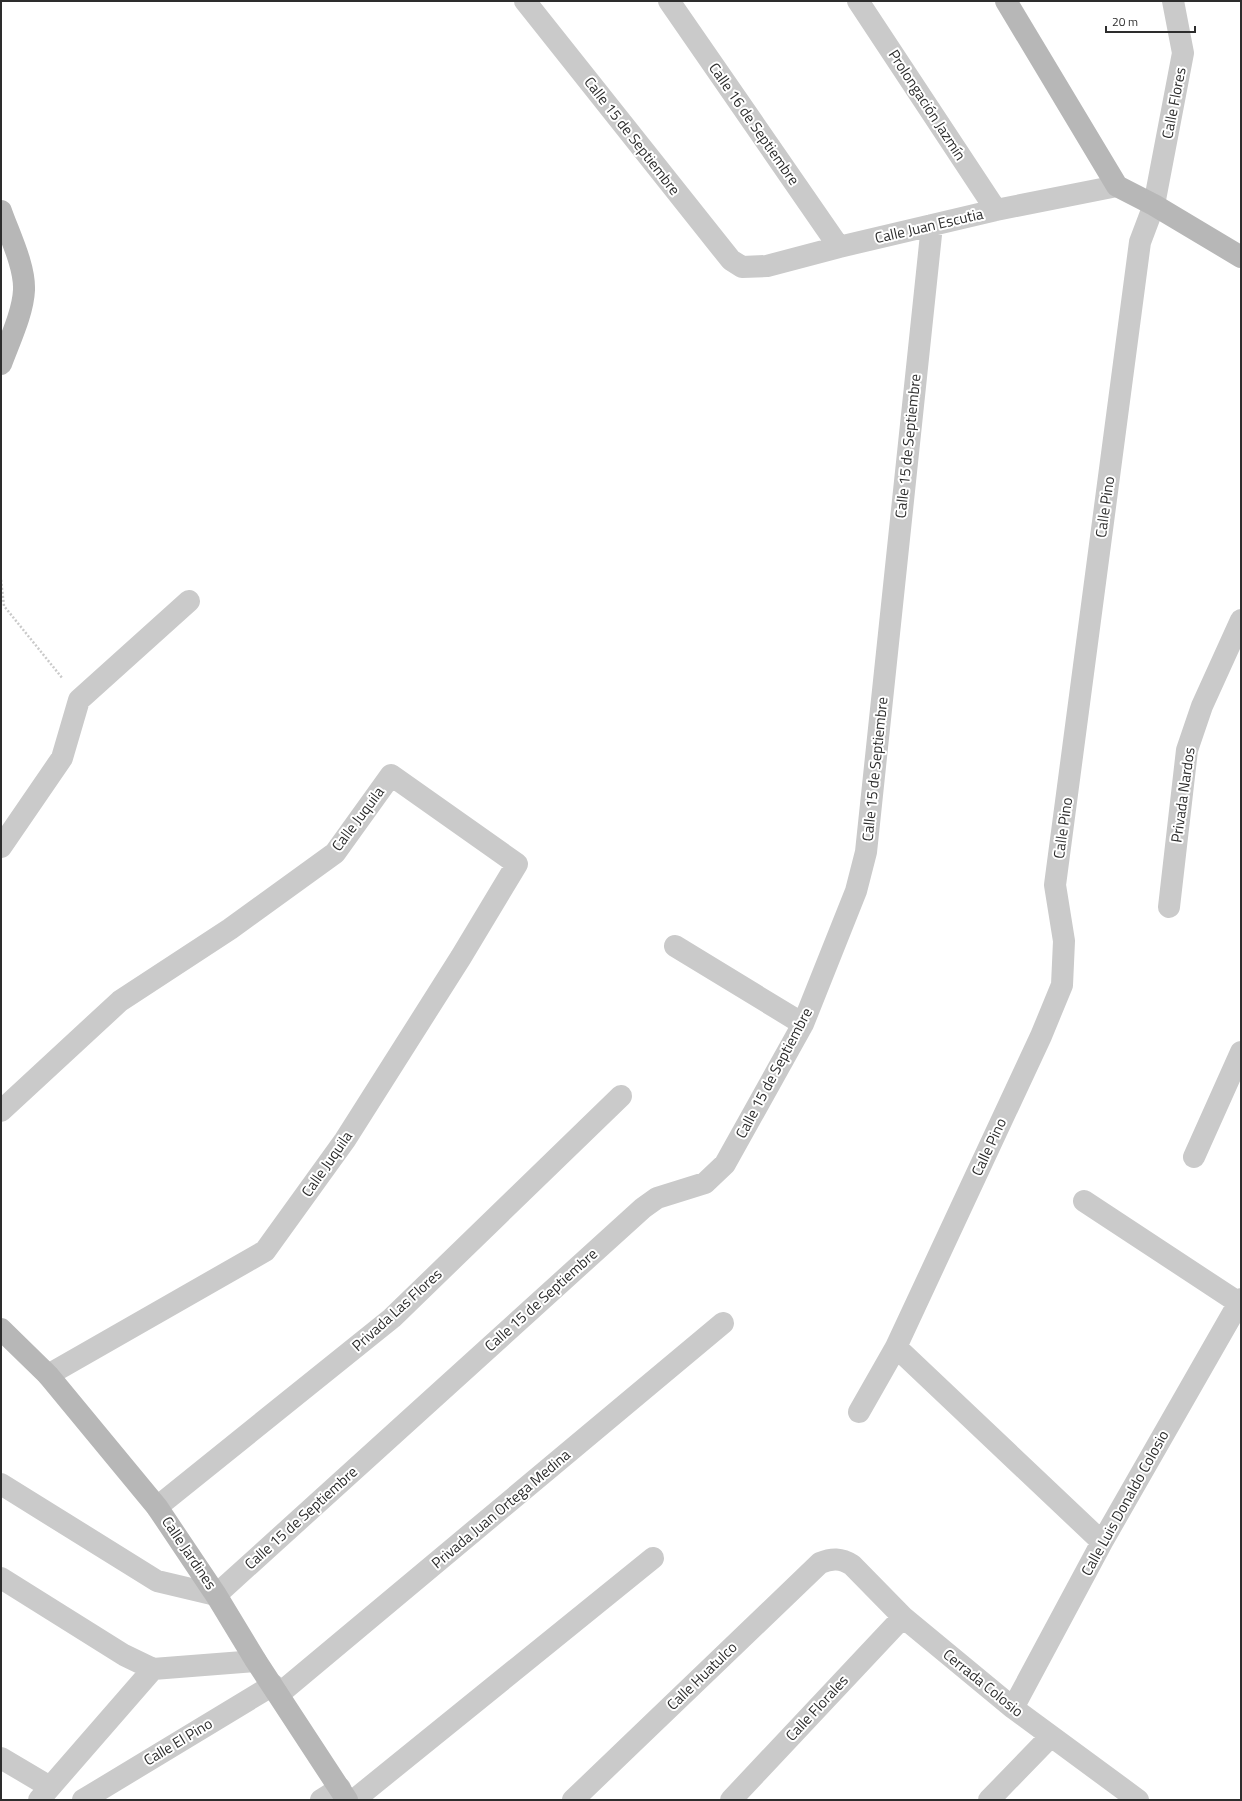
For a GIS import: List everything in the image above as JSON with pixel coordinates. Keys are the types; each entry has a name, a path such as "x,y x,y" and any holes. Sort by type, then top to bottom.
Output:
{"main road":[{"path":"1006,1 1118,186 1154,205 1241,257"},
{"path":"1,211 22,270 24,290 20,312 1,364"},
{"name":"Calle Jardines","path":"1,1328 48,1375 157,1507 216,1594 256,1661 347,1796"}],"street":[{"name":"Calle 15 de Septiembre","path":"525,1 731,260 742,267"},
{"name":"Calle 16 de Septiembre","path":"669,1 839,247"},
{"name":"Prolongación Jazmín","path":"858,1 996,210"},
{"name":"Calle Flores","path":"1154,205 1183,53 1173,1"},
{"name":"Calle Juan Escutia","path":"742,267 767,266 839,247 996,210 1118,186"},
{"name":"Calle Pino","path":"859,1412 896,1347 1041,1036 1062,985 1064,941 1055,885 1140,242 1154,205"},
{"name":"Calle 15 de Septiembre","path":"216,1594 643,1208 657,1198 705,1183 725,1164 803,1024 856,891 866,852 932,225"},
{"path":"1,847 62,758 79,700 189,601"},
{"name":"Privada Nardos","path":"1169,907 1187,750 1202,706 1241,620"},
{"name":"Calle Juquila","path":"1,1111 120,1001 230,929 335,853 391,775 517,864 457,964 344,1140 265,1251 48,1375"},
{"path":"675,946 803,1024"},
{"path":"1194,1157 1241,1052"},
{"name":"Privada Las Flores","path":"157,1507 392,1318 621,1096"},
{"path":"1084,1201 1240,1301"},
{"name":"Calle Luis Donaldo Colosio","path":"1013,1708 1102,1542 1240,1301"},
{"name":"Privada Juan Ortega Medina","path":"276,1690 723,1323"},
{"path":"896,1347 1102,1542"},
{"path":"1,1484 157,1581 216,1594"},
{"path":"322,1800 347,1796 653,1558"},
{"name":"Cerrada Colosio","path":"836,1559 852,1565 903,1617 1013,1708 1138,1800"},
{"name":"Calle Huatulco","path":"573,1800 820,1563 827,1560 836,1559"},
{"path":"1,1578 124,1655 153,1669 256,1661"},
{"name":"Calle Florales","path":"731,1800 903,1617"},
{"path":"1,1758 44,1793 153,1669"},
{"name":"Calle El Pino","path":"83,1800 276,1690"},
{"path":"989,1800 1051,1736"}],"path":[{"path":"1,580 4,606 79,700"}]}
